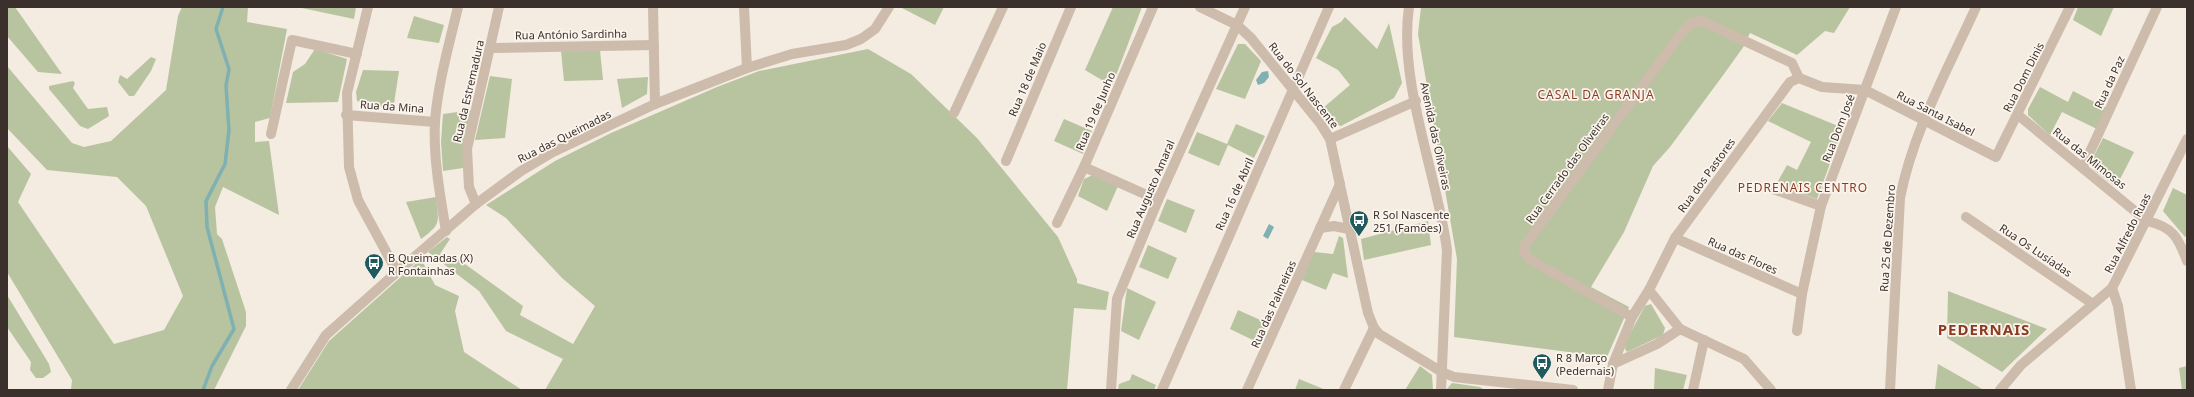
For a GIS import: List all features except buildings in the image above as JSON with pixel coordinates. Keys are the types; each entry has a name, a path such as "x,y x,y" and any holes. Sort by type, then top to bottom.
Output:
{"street":[{"path":"368,7 347,93 346,115 349,167 358,200 397,272"},
{"path":"446,231 440,199 435,122 443,71 458,7"},
{"name":"Rua da Estremadura","path":"476,204 469,187 467,149 499,7"},
{"path":"653,7 655,104"},
{"path":"744,7 746,68"},
{"path":"954,113 1003,7"},
{"name":"Rua 18 de Maio","path":"1006,160 1071,7"},
{"name":"Rua 19 de Junho","path":"1057,223 1084,167 1153,7"},
{"name":"Rua do Sol Nascente","path":"1200,7 1237,25 1251,38 1293,89 1330,138 1348,229 1368,313 1374,328"},
{"name":"Rua Augusto Amaral","path":"1111,390 1118,299 1158,200 1245,7"},
{"name":"Rua 16 de Abril","path":"1162,390 1329,7"},
{"name":"Avenida das Oliveiras","path":"1409,7 1407,50 1416,101 1444,227 1447,250 1441,390"},
{"name":"Rua Dom José","path":"1797,331 1802,294 1821,206 1896,7"},
{"name":"Rua 25 de Dezembro","path":"1890,390 1900,198 1912,153 1925,120 1976,7"},
{"name":"Rua Dom Dinis","path":"1996,157 2070,7"},
{"name":"Rua da Paz","path":"2083,167 2157,7"},
{"name":"Rua das Queimadas","path":"291,390 326,335 476,204 521,171 553,152 655,104 746,68 792,54 846,45 861,39 874,29 886,9"},
{"name":"Rua Cerrado das Oliveiras","path":"1632,317 1529,259 1524,252 1525,244 1683,31 1692,23 1702,21 1792,63 1799,78"},
{"path":"271,134 292,40 357,54"},
{"name":"Rua António Sardinha","path":"490,48 654,45"},
{"path":"1799,78 1822,87 1865,90"},
{"name":"Rua dos Pastores","path":"1608,390 1612,364 1632,317 1649,290 1674,238 1790,82 1799,78"},
{"name":"Rua Santa Isabel","path":"1865,90 1996,157"},
{"path":"1330,138 1416,101"},
{"name":"Rua da Mina","path":"346,115 435,122"},
{"name":"Rua das Mimosas","path":"2018,115 2147,221"},
{"name":"Rua Alfredo Ruas","path":"2131,390 2118,306 2112,288 2147,221 2187,138"},
{"path":"1084,167 1158,200"},
{"name":"Rua das Palmeiras","path":"1247,390 1340,184"},
{"path":"1773,189 1821,206"},
{"name":"Rua Os Lusíadas","path":"1966,217 2093,304"},
{"path":"2147,221 2162,224 2174,234 2180,243 2187,261"},
{"path":"1320,228 1334,226 1348,229"},
{"name":"Rua das Flores","path":"1674,238 1802,294"},
{"path":"2000,390 2022,365 2112,288"},
{"path":"1649,290 1680,329 1744,359 1771,390"},
{"path":"1344,390 1374,328 1384,338 1454,378 1492,386 1573,390"},
{"path":"1612,364 1657,344 1680,329"},
{"path":"1693,390 1704,340"}],"green space":[{"path":"7,7 15,7 62,74 38,72 7,36"},
{"path":"182,7 248,7 247,22 287,29 270,118 255,122 255,142 269,141 279,215 223,187 215,207 217,234 222,239 246,312 246,326 214,390 71,390 72,380 7,272 7,146 31,174 18,202 114,344 164,330 183,296 146,206 117,177 47,170 7,128 7,66 72,143 84,147 111,141 166,90 178,16"},
{"path":"297,7 356,7 354,19"},
{"path":"900,7 944,7 935,25"},
{"path":"1113,7 1142,7 1112,86 1085,70"},
{"path":"1421,7 1850,7 1834,33 1825,31 1797,55 1750,33 1744,46 1724,74 1670,147 1653,166 1624,232 1591,287 1629,307 1607,357 1454,337 1457,259 1418,34"},
{"path":"2078,7 2114,7 2101,36 2073,20"},
{"path":"414,16 444,25 439,43 407,38"},
{"path":"1345,17 1377,49 1389,23 1402,83 1394,98 1341,126 1337,125 1323,108 1350,85 1338,70 1316,58 1332,27 1341,22"},
{"path":"1238,44 1245,44 1261,61 1245,99 1216,89"},
{"path":"315,49 347,59 338,102 286,103 293,72 305,64"},
{"path":"868,49 911,74 977,138 1058,237 1077,279 1077,283 1109,292 1106,310 1074,308 1067,390 545,390 563,359 506,331 479,291 428,252 447,237 450,239 440,254 458,259 523,306 520,315 573,344 595,306 562,278 506,218 486,205 555,161 611,133 717,87 759,71"},
{"path":"600,50 603,80 564,81 561,51"},
{"path":"151,57 156,59 151,71 134,96 129,96 118,82 120,75 127,79"},
{"path":"363,70 399,71 393,110 357,101 356,92"},
{"path":"490,76 512,79 505,138 475,140"},
{"path":"648,77 647,94 622,108 617,79"},
{"path":"73,81 75,83 73,88 88,109 107,107 109,116 88,129 80,126 49,89 49,86"},
{"path":"2040,87 2068,102 2073,91 2106,108 2097,129 2062,112 2050,135 2028,115 2028,109"},
{"path":"1782,103 1843,128 1817,199 1776,185 1787,165 1797,170 1811,142 1768,121"},
{"path":"472,110 463,168 443,171 441,142 443,114"},
{"path":"1064,119 1092,131 1083,154 1054,141"},
{"path":"1236,124 1265,136 1254,158 1228,145 1219,166 1188,153 1197,132 1227,144"},
{"path":"2103,138 2134,152 2116,187 2094,170 2091,162"},
{"path":"1093,175 1118,186 1107,211 1078,196 1084,179"},
{"path":"2173,188 2187,195 2187,235 2185,237 2163,211"},
{"path":"436,197 438,221 433,229 421,239 406,202"},
{"path":"1167,199 1195,210 1186,233 1158,221"},
{"path":"1428,221 1431,245 1364,260 1361,239"},
{"path":"1339,236 1343,238 1348,278 1333,273 1326,290 1302,280 1314,252 1333,254"},
{"path":"1148,245 1177,258 1168,279 1139,267"},
{"path":"421,259 435,285 459,296 455,311 464,352 522,390 298,390 329,341"},
{"path":"1127,288 1156,302 1139,340 1121,331"},
{"path":"1948,291 2047,329 2002,372 1947,338"},
{"path":"7,295 49,364 51,372 43,378 36,378 30,370 31,362 7,327"},
{"path":"1651,304 1665,328 1663,335 1627,352 1625,349 1626,341 1645,306"},
{"path":"1238,310 1267,323 1259,343 1230,329"},
{"path":"1938,364 1984,390 1935,390"},
{"path":"1420,366 1432,375 1433,390 1405,390"},
{"path":"2187,366 2187,390 2182,390 2179,368"},
{"path":"1655,368 1687,375 1683,390 1654,390"},
{"path":"1132,374 1156,385 1154,390 1118,390 1119,384 1130,380"},
{"path":"1299,379 1326,390 1295,390"},
{"path":"1452,383 1480,387 1484,390 1446,390"}],"water":[{"path":"1268,71 1269,77 1264,83 1258,85 1256,80 1262,72"},
{"path":"1269,224 1274,227 1268,239 1263,236"}],"waterway":[{"path":"203,390 212,366 234,329 207,227 206,201 225,164 229,130 226,86 229,69 216,29 223,7"}],"place":[{"name":"R Sol Nascente 251 (Famões)","path":"1359,237"},
{"name":"B Queimadas (X) R Fontainhas","path":"374,280"},
{"name":"R 8 Março (Pedernais)","path":"1542,380"}],"district":[{"name":"CASAL DA GRANJA","path":"1596,94"},
{"name":"PEDRENAIS CENTRO","path":"1803,187"},
{"name":"PEDERNAIS","path":"1984,329"}]}
